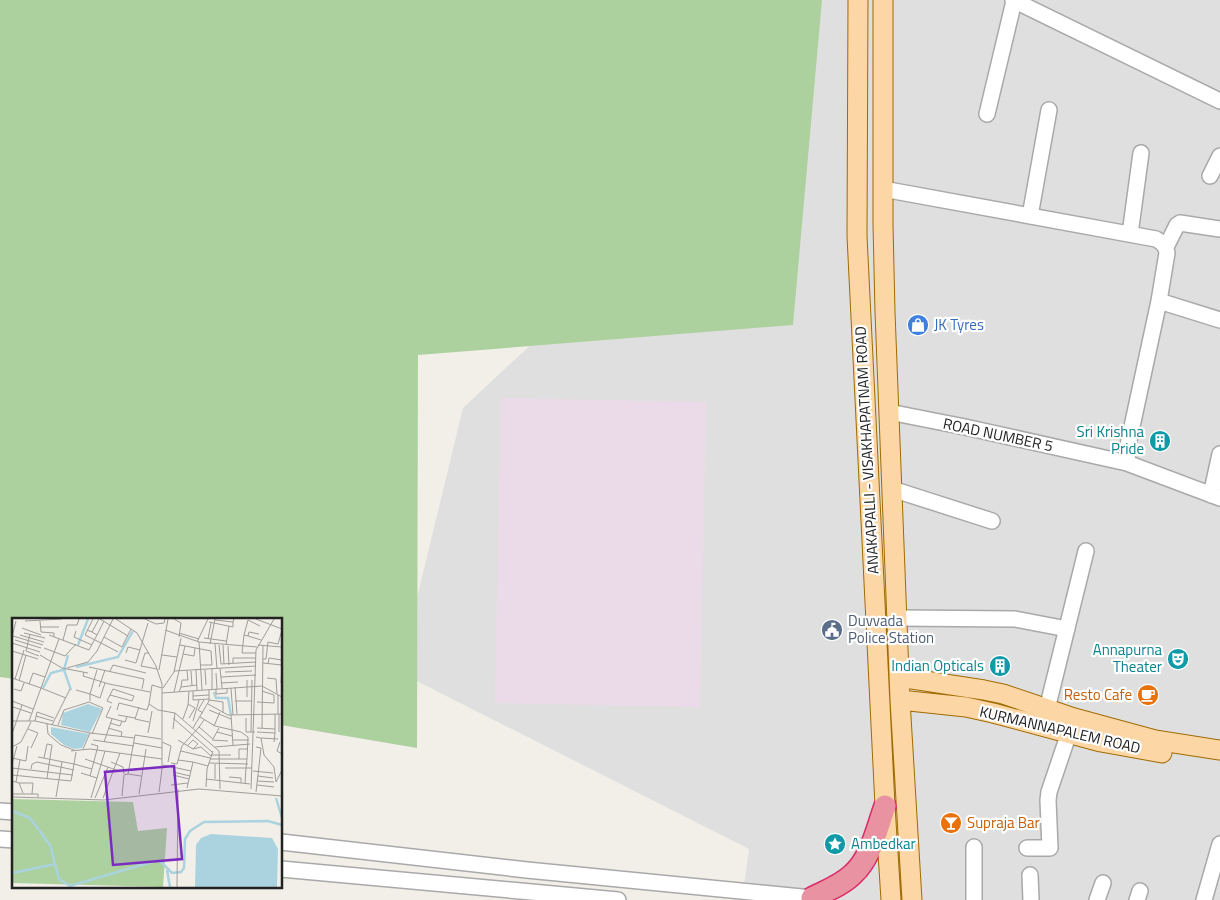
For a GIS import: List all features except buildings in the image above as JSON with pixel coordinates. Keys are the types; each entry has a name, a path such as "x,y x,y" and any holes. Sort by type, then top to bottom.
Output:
{"highway":[{"path":"821,899 859,868 866,857 885,806"}],"main road":[{"name":"ANAKAPALLI - VISAKHAPATNAM ROAD","path":"858,0 857,236 891,900"},
{"name":"ANAKAPALLI - VISAKHAPATNAM ROAD","path":"884,0 883,189 885,312 900,700 912,900"},
{"path":"860,312 885,312"},
{"path":"899,677 984,690 1047,709 1071,726 1220,750"},
{"name":"KURMANNAPALEM ROAD","path":"900,700 966,707 1071,726 1140,749 1220,760"}],"street":[{"path":"987,114 1013,0 1220,101"},
{"path":"1030,216 1049,110"},
{"path":"1130,234 1141,153"},
{"path":"1210,176 1220,156"},
{"path":"883,189 1130,234 1162,242 1166,247 1167,253 1159,301 1128,445 1127,463"},
{"path":"1166,247 1177,225 1180,223 1220,229"},
{"path":"1159,301 1220,320"},
{"name":"ROAD NUMBER 5","path":"889,412 1127,463 1216,497"},
{"path":"1216,497 1220,454"},
{"path":"892,489 992,521"},
{"path":"1047,709 1086,551"},
{"path":"897,618 1015,619 1067,629"},
{"path":"1027,848 1050,848 1048,800 1071,726"},
{"path":"282,842 527,870 821,899"},
{"path":"1204,900 1220,844"},
{"path":"974,847 974,900"},
{"path":"282,869 618,900"},
{"path":"1030,875 1031,900"},
{"path":"1097,900 1103,883"}],"shaded area":[{"path":"790,0 1220,0 1220,900 742,900 749,849 399,672 463,408 787,105"},
{"path":"501,398 706,402 700,707 495,703"}],"green space":[{"path":"0,0 822,0 793,325 418,355 417,748 282,725 282,618 12,618 12,679 0,677"}],"place":[{"name":"JK Tyres","path":"918,325"},
{"name":"Sri Krishna Pride","path":"1160,441"},
{"name":"Duvvada Police Station","path":"832,630"},
{"name":"Annapurna Theater","path":"1178,659"},
{"name":"Indian Opticals","path":"1000,666"},
{"name":"Resto Cafe","path":"1148,695"},
{"name":"Supraja Bar","path":"951,823"},
{"name":"Ambedkar","path":"835,844"}]}
